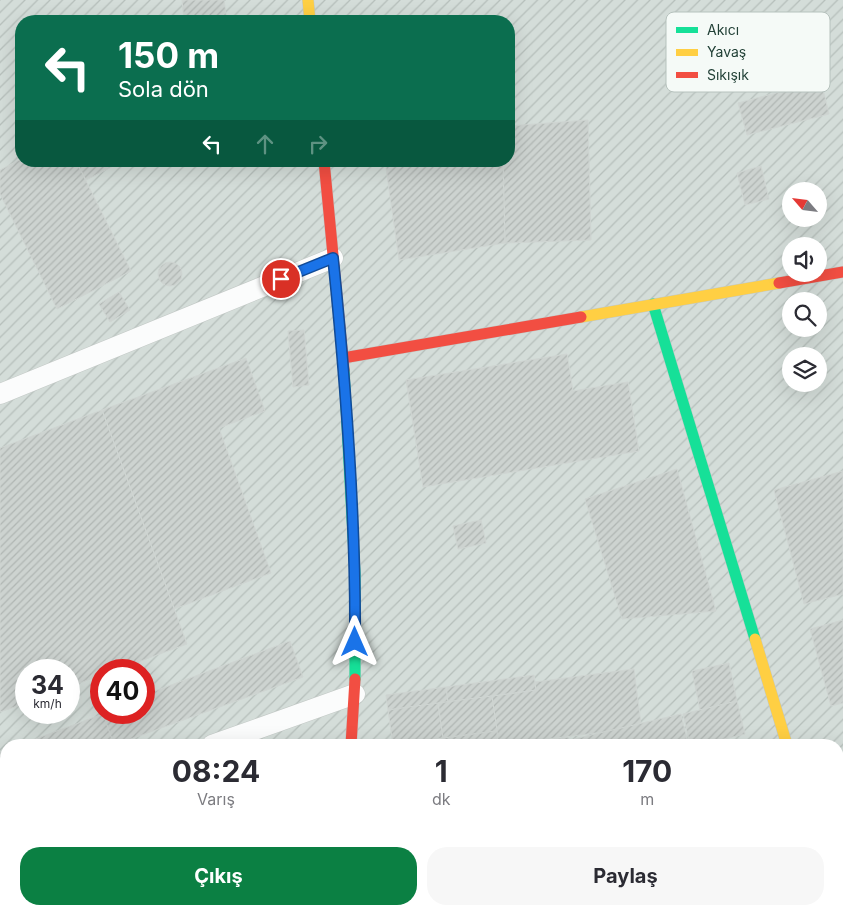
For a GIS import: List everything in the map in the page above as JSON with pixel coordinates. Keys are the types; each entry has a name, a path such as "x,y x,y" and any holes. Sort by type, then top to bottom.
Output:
{"street":[{"path":"308,0 309,15"},
{"path":"325,167 343,358 356,573 355,694 351,739"},
{"path":"0,394 333,258"},
{"path":"343,358 843,272"},
{"path":"653,304 785,739"},
{"path":"229,739 355,694"}],"shaded area":[{"path":"0,0 843,0 843,739 0,739"}],"building":[{"path":"182,0 224,0 226,15 183,15"},
{"path":"780,92 824,92 829,114 747,135 738,103"},
{"path":"588,120 591,240 505,243 503,167 515,167 515,126"},
{"path":"15,162 15,167 79,167 131,271 57,309 0,194 0,170"},
{"path":"761,166 769,199 745,205 737,173"},
{"path":"79,167 111,167 86,180"},
{"path":"386,167 503,167 505,243 399,260"},
{"path":"170,262 179,265 182,274 179,283 170,286 161,283 158,274 161,265"},
{"path":"119,292 130,310 110,322 99,304"},
{"path":"304,330 309,385 293,387 288,331"},
{"path":"567,354 573,391 628,382 639,451 423,487 406,380"},
{"path":"246,358 265,411 219,428 271,573 174,609 102,410"},
{"path":"102,410 187,644 146,659 90,659 90,679 80,683 80,659 15,659 15,707 0,712 0,448"},
{"path":"677,469 716,611 622,619 585,499"},
{"path":"843,471 843,594 804,604 774,490"},
{"path":"481,520 486,543 458,549 453,526"},
{"path":"843,620 843,703 831,706 810,629"},
{"path":"290,641 303,677 131,739 112,739 106,724 155,724 155,691"},
{"path":"729,663 737,701 700,710 692,671"},
{"path":"634,669 641,724 604,732 547,739 497,739 492,696 536,690 535,682"},
{"path":"534,675 536,690 448,702 446,687"},
{"path":"446,687 448,702 388,710 386,695"},
{"path":"492,696 497,731 443,738 438,703"},
{"path":"737,701 745,734 724,739 689,739 683,714"},
{"path":"438,703 443,738 392,739 388,710"},
{"path":"681,714 687,739 574,739"},
{"path":"90,719 90,724 107,724 112,739 35,739"},
{"path":"497,731 498,739 443,739"}],"traffic: fast":[{"path":"653,304 755,639"},
{"path":"344,370 355,573 355,679"}],"traffic: slow":[{"path":"308,0 309,15"},
{"path":"581,317 779,283"},
{"path":"755,639 785,739"}],"traffic: jam":[{"path":"325,167 344,370"},
{"path":"779,283 843,272"},
{"path":"343,358 581,317"},
{"path":"351,739 355,679"}],"route":[{"path":"281,279 333,258 343,358 356,573 355,642"}]}
